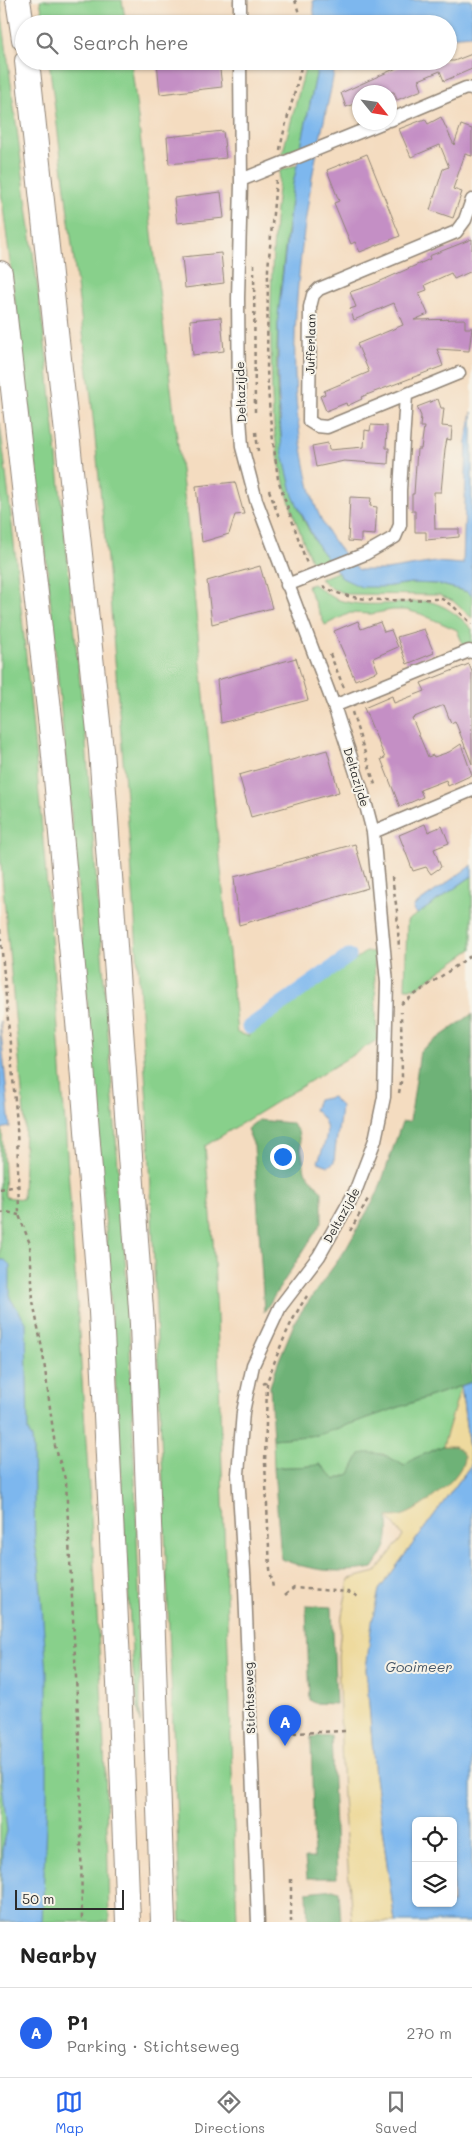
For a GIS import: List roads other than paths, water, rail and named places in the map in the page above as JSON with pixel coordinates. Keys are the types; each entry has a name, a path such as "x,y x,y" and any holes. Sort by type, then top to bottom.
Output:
{"highway":[{"path":"18,0 20,15"},
{"path":"28,70 103,780 142,1324 164,1922"},
{"path":"0,273 53,746 93,1204 101,1321 119,1683 128,1922"}],"street":[{"path":"240,0 240,15"},
{"name":"Deltazijde","path":"238,1474 243,1412 253,1365 280,1307 318,1256 356,1192 375,1140 384,1097 387,983 373,832 357,773 334,706 256,500 242,447 239,403 238,298 241,180 240,70"},
{"path":"397,117 466,88 472,89"},
{"path":"241,180 365,130"},
{"name":"Jufferlaan","path":"459,373 327,427 316,426 309,421 310,307 313,295 319,289 456,232 465,220 472,200"},
{"path":"287,585 365,554 395,537 400,525 400,490 406,395"},
{"path":"334,706 469,651 472,652"},
{"path":"373,832 472,790"},
{"name":"Stichtseweg","path":"238,1474 245,1588 258,1922"}],"water":[{"path":"313,0 472,0 472,35 457,36 457,15 314,15"},
{"path":"317,70 334,70 313,172 303,241 296,313 295,385 298,420 312,495 333,540 359,570 386,570 435,562 463,564 467,438 472,412 472,596 468,592 438,584 411,583 384,587 361,587 342,578 318,547 293,496 282,450 278,385 278,316 293,184"},
{"path":"472,865 472,876 418,914 413,910 414,906"},
{"path":"0,1021 10,1127 0,1129"},
{"path":"332,1097 341,1106 334,1162 329,1166 318,1162 325,1140 326,1128 320,1116 314,1110 318,1100"},
{"path":"0,1260 5,1260 10,1265 10,1298 26,1322 28,1431 32,1439 35,1543 39,1567 47,1673 47,1798 42,1922 0,1922 2,1849 7,1831 1,1772 3,1702 0,1682"},
{"name":"Gooimeer","path":"472,1382 472,1922 395,1922 375,1777 366,1669 372,1622 379,1590 471,1465 461,1386"}],"waterway":[{"path":"249,1027 349,956"}],"place":[{"name":"P1","path":"285,1746"}]}
